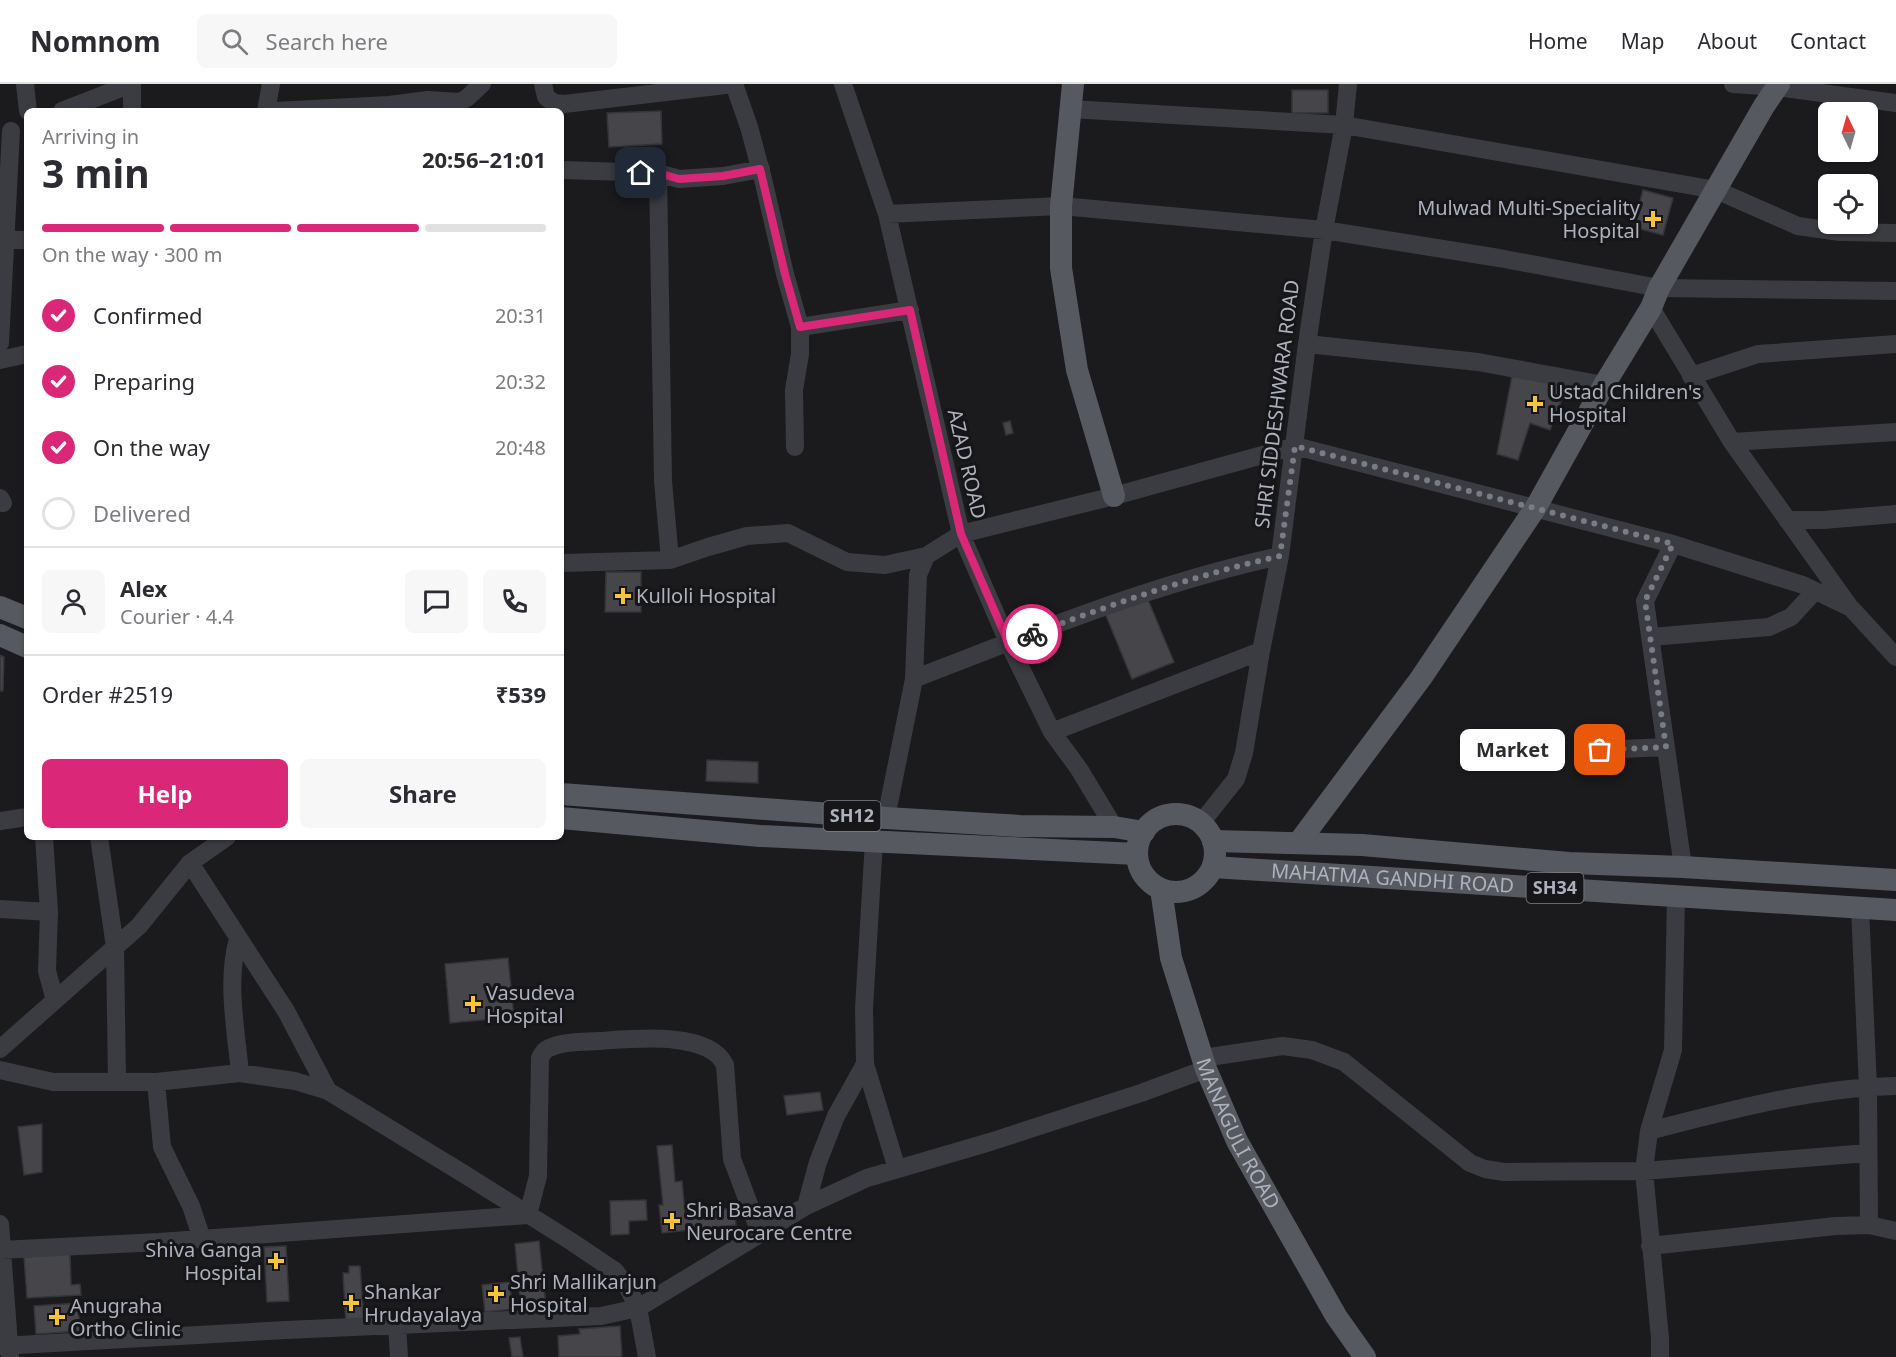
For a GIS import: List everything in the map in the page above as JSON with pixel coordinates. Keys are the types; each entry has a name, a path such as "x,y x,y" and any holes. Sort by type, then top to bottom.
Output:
{"main road":[{"path":"1073,84 1061,206 1062,268 1077,370 1114,496"},
{"path":"1299,842 1421,678 1536,507 1716,190 1778,86"},
{"path":"0,607 24,617"},
{"path":"0,635 24,646"},
{"name":"SH12","path":"564,794 886,819 1020,826 1114,827 1144,832"},
{"name":"SH34","path":"1144,832 1160,818 1170,815 1192,818 1207,832"},
{"name":"SH12","path":"564,818 760,836 1137,854"},
{"path":"1144,832 1137,854 1140,869 1149,881 1161,889 1177,892 1192,889 1205,880 1213,867 1215,851 1207,832"},
{"name":"MAHATMA GANDHI ROAD","path":"1207,832 1299,842 1362,845 1569,863 1683,867 1896,880"},
{"name":"MAHATMA GANDHI ROAD","path":"1213,867 1896,910"},
{"name":"MANAGULI ROAD","path":"1161,889 1171,958 1205,1064 1237,1141 1336,1316 1365,1357"}],"street":[{"path":"25,84 28,108"},
{"path":"70,108 132,84 132,108"},
{"path":"267,108 272,84"},
{"path":"332,108 389,105 428,106 460,102 482,84"},
{"path":"543,84 546,97 554,103 564,104 734,84 749,127 800,327 800,354 794,390 795,447"},
{"name":"AZAD ROAD","path":"843,84 887,214 961,534 1008,642 1052,732 1079,769 1114,827"},
{"name":"SHRI SIDDESHWARA ROAD","path":"1207,832 1236,779 1244,753 1280,556 1323,230 1344,125 1348,84"},
{"path":"1733,84 1778,86 1896,103"},
{"path":"1070,109 1344,125 1716,190 1798,225 1839,231 1896,233"},
{"path":"0,343 13,130"},
{"path":"564,170 658,173 679,179 723,176 760,169"},
{"path":"658,173 663,481 670,560"},
{"path":"887,214 1061,206 1323,230 1499,258 1655,298 1896,291"},
{"path":"6,240 24,240"},
{"path":"1655,298 1691,376 1732,442 1851,608 1896,657"},
{"path":"800,327 910,310"},
{"path":"1307,344 1478,362 1604,385"},
{"path":"1691,376 1758,354 1896,344"},
{"path":"0,360 24,355"},
{"path":"1732,442 1896,432"},
{"path":"564,563 670,560 747,536 788,533 847,561 885,565 926,556 961,534 1114,496 1295,446 1673,544 1803,585 1851,608"},
{"path":"1787,520 1823,520 1896,514"},
{"path":"1673,544 1645,601 1683,867"},
{"path":"886,819 914,679 918,575 926,556"},
{"path":"914,679 1008,642 1145,594 1232,566 1280,556"},
{"path":"1651,637 1769,627 1791,616 1815,591"},
{"path":"1052,732 1261,651"},
{"path":"1600,750 1666,747"},
{"path":"0,821 24,817"},
{"path":"44,840 49,912 47,971 55,1000"},
{"path":"99,840 115,947 117,1082"},
{"path":"874,842 864,1008 865,1064 897,1169"},
{"path":"0,1049 139,926 209,843"},
{"path":"190,863 286,1011 328,1091"},
{"path":"1660,1357 1644,1171 1649,1131 1673,1050 1676,896"},
{"path":"1860,908 1868,1087 1869,1225"},
{"path":"0,909 49,912"},
{"path":"238,939 233,957 232,974 240,1073"},
{"path":"528,1215 538,1176 540,1058 546,1049 560,1044 633,1038 677,1040 708,1048 722,1057 725,1065 732,1159 760,1233"},
{"path":"0,1224 6,1349 397,1325 601,1316 638,1308 806,1206 867,1178 1130,1097 1205,1064 1282,1046 1312,1050 1344,1062 1470,1163 1485,1169 1504,1172 1644,1171 1867,1153"},
{"path":"806,1206 818,1162 833,1125 865,1064"},
{"path":"0,1078 0,1070 53,1082 156,1082 240,1073 295,1081 328,1091 615,1271 628,1288 638,1308 647,1357"},
{"path":"156,1082 162,1147 191,1206 202,1239"},
{"path":"1649,1131 1726,1111 1820,1092 1896,1086"},
{"path":"1,1250 202,1239 528,1215"},
{"path":"1650,1246 1836,1226 1869,1225 1896,1231"},
{"path":"397,1325 399,1357"}],"building":[{"path":"1292,90 1328,90 1328,113 1292,113"},
{"path":"661,111 662,144 609,147 607,113"},
{"path":"1643,190 1673,198 1663,235 1633,227"},
{"path":"1513,371 1568,383 1550,430 1530,423 1518,460 1497,454"},
{"path":"1010,421 1013,433 1006,435 1003,423"},
{"path":"606,572 641,572 641,612 605,612"},
{"path":"1146,595 1174,662 1132,679 1105,613"},
{"path":"0,655 4,657 3,691 0,691"},
{"path":"707,760 758,762 758,783 706,781"},
{"path":"508,958 514,1017 450,1023 445,964"},
{"path":"820,1092 823,1110 787,1115 784,1096"},
{"path":"42,1124 42,1172 24,1175 18,1127"},
{"path":"672,1145 675,1182 682,1181 685,1213 734,1208 736,1225 662,1233 659,1205 663,1205 657,1146"},
{"path":"646,1200 647,1220 629,1221 629,1234 611,1235 610,1201"},
{"path":"539,1241 546,1306 521,1309 515,1244"},
{"path":"286,1246 289,1301 267,1302 264,1247"},
{"path":"70,1254 71,1285 80,1284 81,1295 27,1298 24,1257"},
{"path":"349,1266 360,1266 364,1322 346,1323 343,1273 349,1273"},
{"path":"510,1282 512,1309 485,1312 482,1285"},
{"path":"78,1303 80,1331 36,1334 34,1306"},
{"path":"620,1326 622,1357 559,1357 558,1336 580,1334 579,1329"},
{"path":"520,1337 523,1357 512,1357 509,1338"}],"way so far":[{"path":"1032,634 1232,566 1280,556 1295,446 1673,544 1645,601 1666,747 1600,750"}],"place":[{"name":"Mulwad Multi-Speciality Hospital","path":"1653,219"},
{"name":"Ustad Children's Hospital","path":"1535,404"},
{"name":"Kulloli Hospital","path":"623,596"},
{"name":"Market","path":"1600,750"},
{"name":"Vasudeva Hospital","path":"473,1004"},
{"name":"Shri Basava Neurocare Centre","path":"672,1221"},
{"name":"Shiva Ganga Hospital","path":"276,1261"},
{"name":"Shri Mallikarjun Hospital","path":"496,1294"},
{"name":"Shankar Hrudayalaya","path":"351,1303"},
{"name":"Anugraha Ortho Clinic","path":"57,1317"}],"route":[{"path":"641,173 658,173 679,179 723,176 760,169 800,327 910,310 961,534 1008,642 1032,634"}]}
